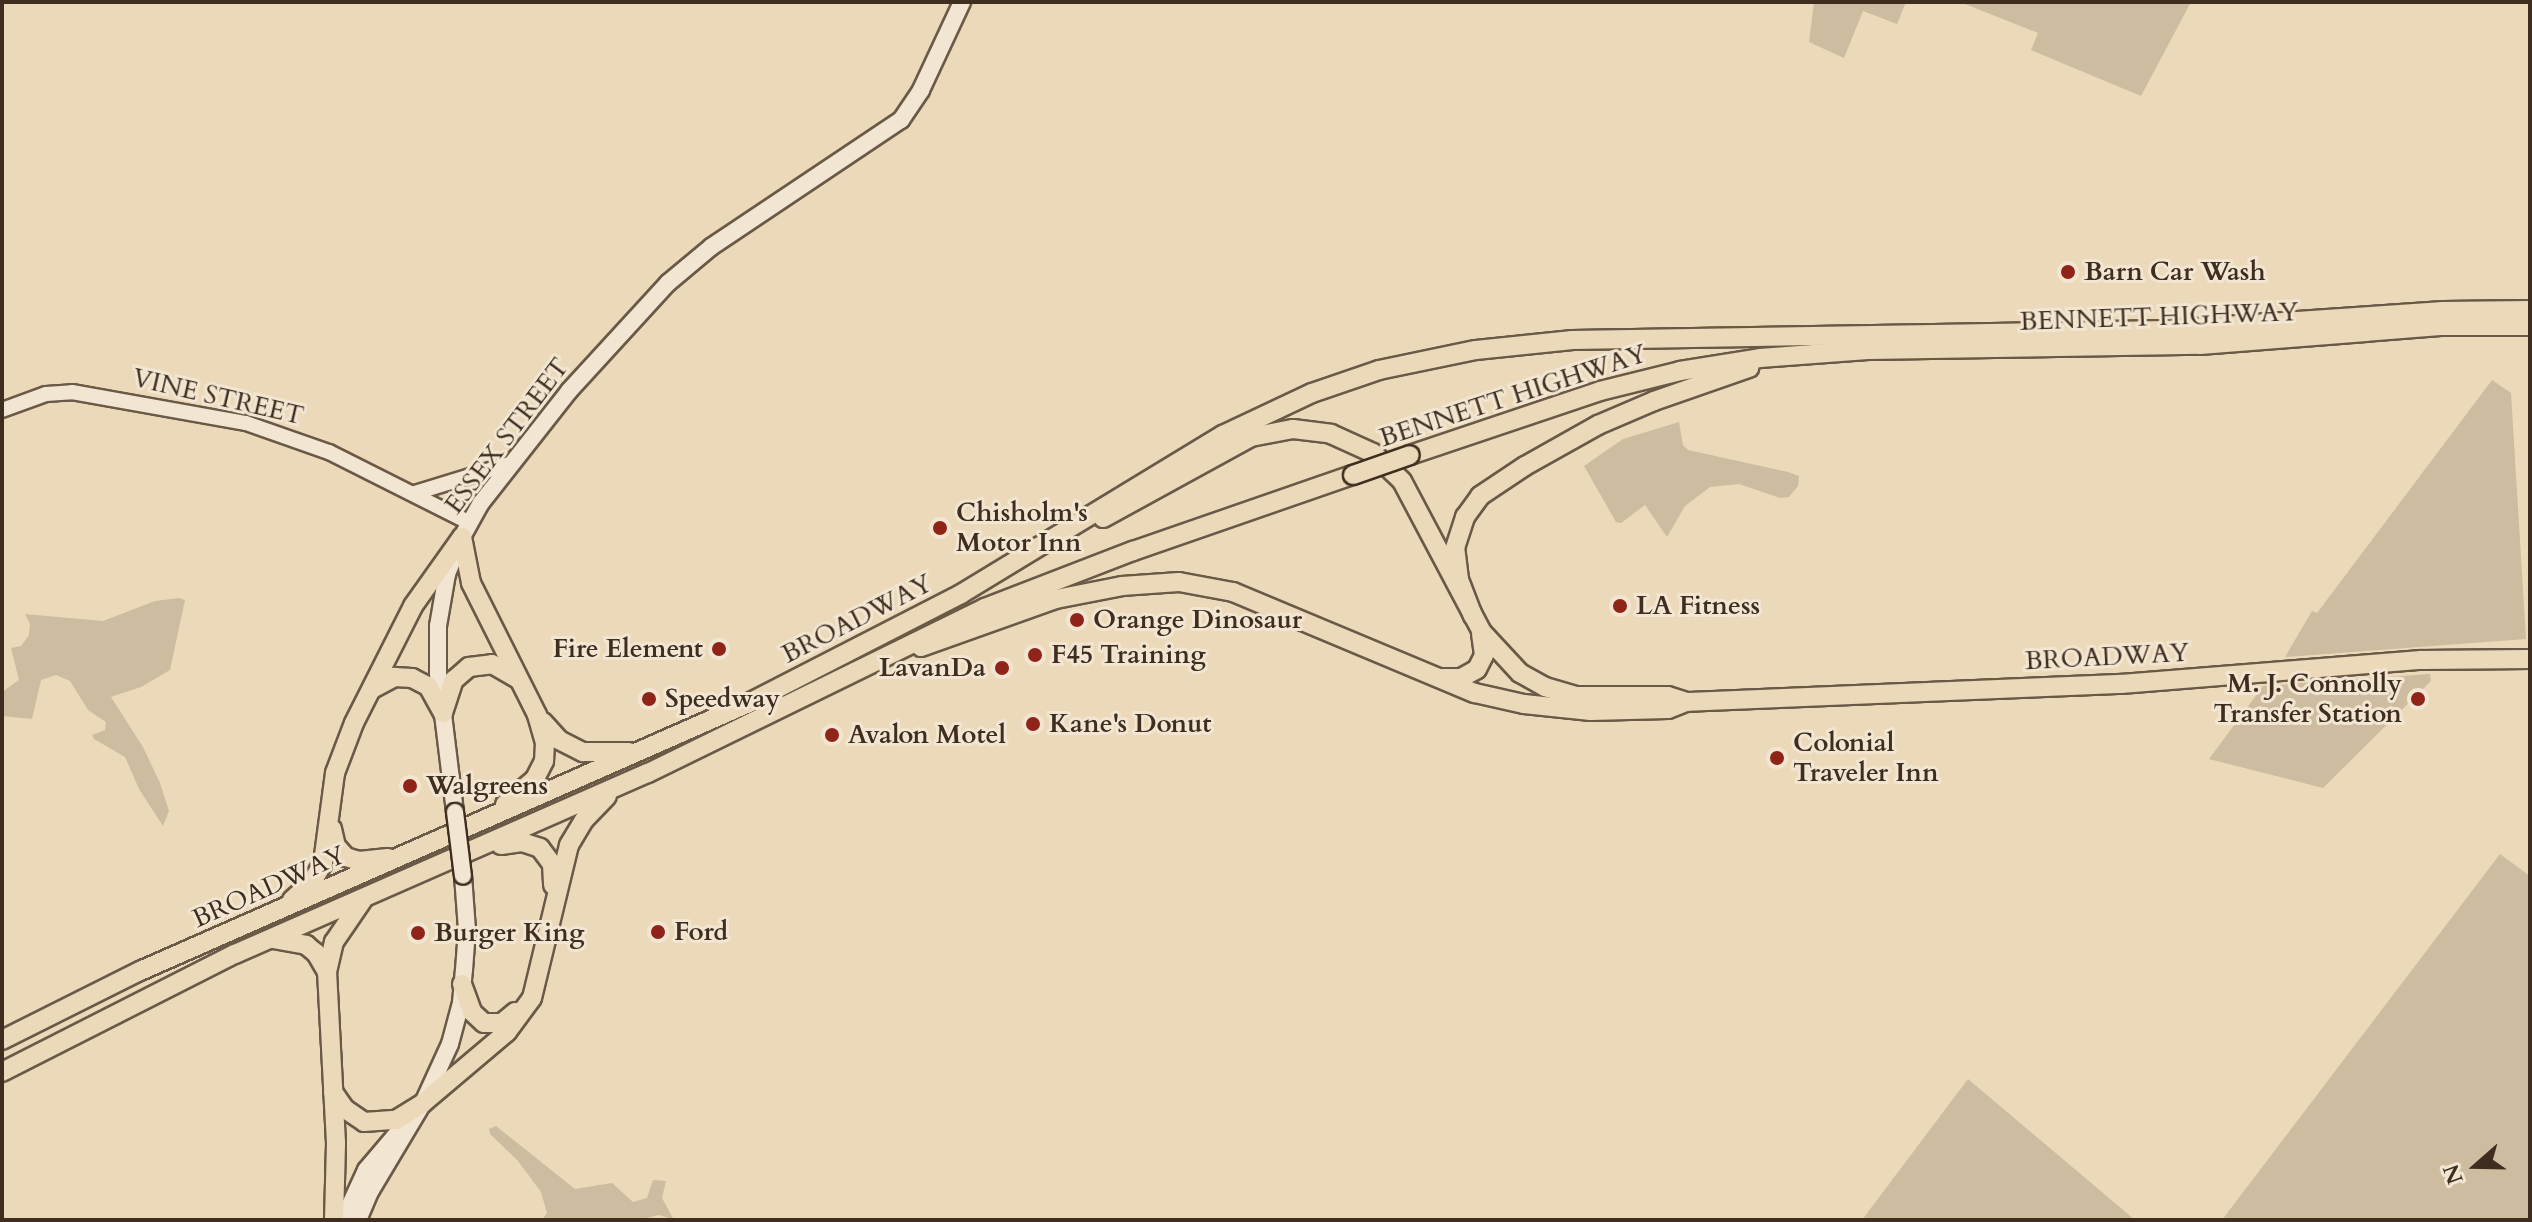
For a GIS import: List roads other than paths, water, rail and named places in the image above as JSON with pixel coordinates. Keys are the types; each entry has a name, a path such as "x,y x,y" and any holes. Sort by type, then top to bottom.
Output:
{"main road":[{"name":"ESSEX STREET","path":"358,1220 370,1192 423,1103 450,1044 462,984 467,930 463,876 437,657 439,612 447,574 466,530 509,464 626,324 685,267 901,120 921,90 962,2"},
{"name":"BENNETT HIGHWAY","path":"961,594 1249,422 1344,381 1448,354 1609,338 2166,330 2443,311 2530,310"},
{"name":"BENNETT HIGHWAY","path":"796,700 925,635 1025,591 1410,455 1630,382 1708,365 1790,355 2176,346 2440,326 2530,326"},
{"path":"1432,678 1464,677 1481,664 1484,647 1459,579 1455,548 1465,517 1480,496 1525,466 1598,425 1654,401 1790,355"},
{"name":"BROADWAY","path":"2,1040 103,988 763,696 1050,548 1233,445 1265,432 1303,429 1331,434 1355,443 1396,473 1421,513 1473,616 1508,664 1549,689 1582,697 1668,696 1686,702"},
{"path":"466,530 471,583 537,715 545,749 535,779 517,796 466,829"},
{"path":"279,911 312,882 321,867 340,757 413,606 466,530"},
{"name":"BROADWAY","path":"2,1072 183,979 619,786 796,700 927,645 1037,605 1101,590 1167,582 1200,583 1233,592 1432,678 1494,698 1556,708 1668,709 1686,702 2121,684 2421,660 2530,659"},
{"path":"443,713 454,680 469,667 492,664 520,681"},
{"path":"370,691 395,677 412,678 428,686 443,713"},
{"path":"537,715 559,740 583,752 612,754 648,749"},
{"path":"333,1092 355,1117 374,1123 396,1120 423,1103 507,1032 532,998 569,845 584,820 619,786"},
{"path":"330,820 336,846 349,858 367,861 410,854"},
{"path":"462,984 468,1005 477,1019 493,1024 509,1020 526,997 554,879 548,857 531,843 517,842 471,851"},
{"path":"334,1220 337,1159 327,972 334,942 364,898"},
{"path":"270,939 309,947 327,972"},
{"name":"ESSEX STREET","path":"343,1220 366,1170 423,1103"}],"street":[{"name":"VINE STREET","path":"2,410 32,398 72,392 227,419 297,438 415,493 466,530"},
{"path":"415,493 509,464"}],"place":[{"name":"Barn Car Wash","path":"2068,272"},
{"name":"Chisholm's Motor Inn","path":"940,528"},
{"name":"LA Fitness","path":"1620,606"},
{"name":"Orange Dinosaur","path":"1077,620"},
{"name":"Fire Element","path":"719,649"},
{"name":"F45 Training","path":"1035,655"},
{"name":"LavanDa","path":"1002,668"},
{"name":"Speedway","path":"649,699"},
{"name":"M. J. Connolly Transfer Station","path":"2418,699"},
{"name":"Kane's Donut","path":"1033,724"},
{"name":"Avalon Motel","path":"832,735"},
{"name":"Colonial Traveler Inn","path":"1777,758"},
{"name":"Walgreens","path":"410,786"},
{"name":"Ford","path":"658,932"},
{"name":"Burger King","path":"418,933"}]}
